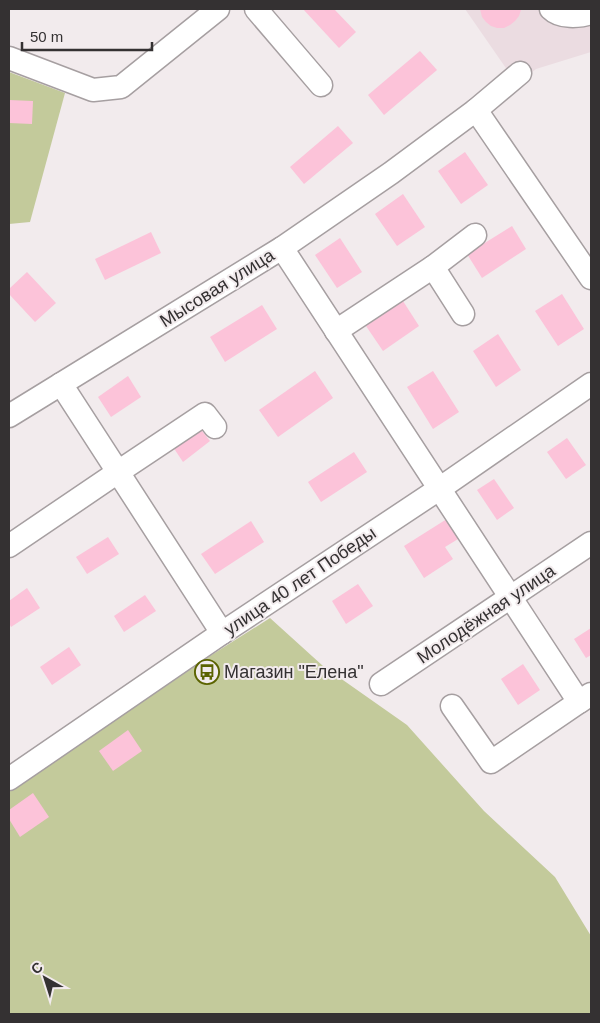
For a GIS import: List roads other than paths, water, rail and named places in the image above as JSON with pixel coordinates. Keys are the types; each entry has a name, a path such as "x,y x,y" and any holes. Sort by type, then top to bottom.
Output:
{"street":[{"path":"9,58 93,90 121,87 218,9"},
{"path":"256,9 321,85"},
{"path":"551,9 556,14 581,16 591,13"},
{"path":"282,248 391,173 476,110 520,73"},
{"path":"476,110 591,278"},
{"path":"336,331 433,267 475,235"},
{"name":"Мысовая улица","path":"9,416 282,248 511,598 585,698"},
{"path":"433,267 463,314"},
{"path":"61,384 222,633"},
{"name":"улица 40 лет Победы","path":"9,779 222,633 439,489 591,384"},
{"path":"9,546 205,414 215,427"},
{"name":"Молодёжная улица","path":"381,684 591,543"},
{"path":"452,706 492,762 585,698"}],"place":[{"name":"Магазин \"Елена\"","path":"207,672"}]}
